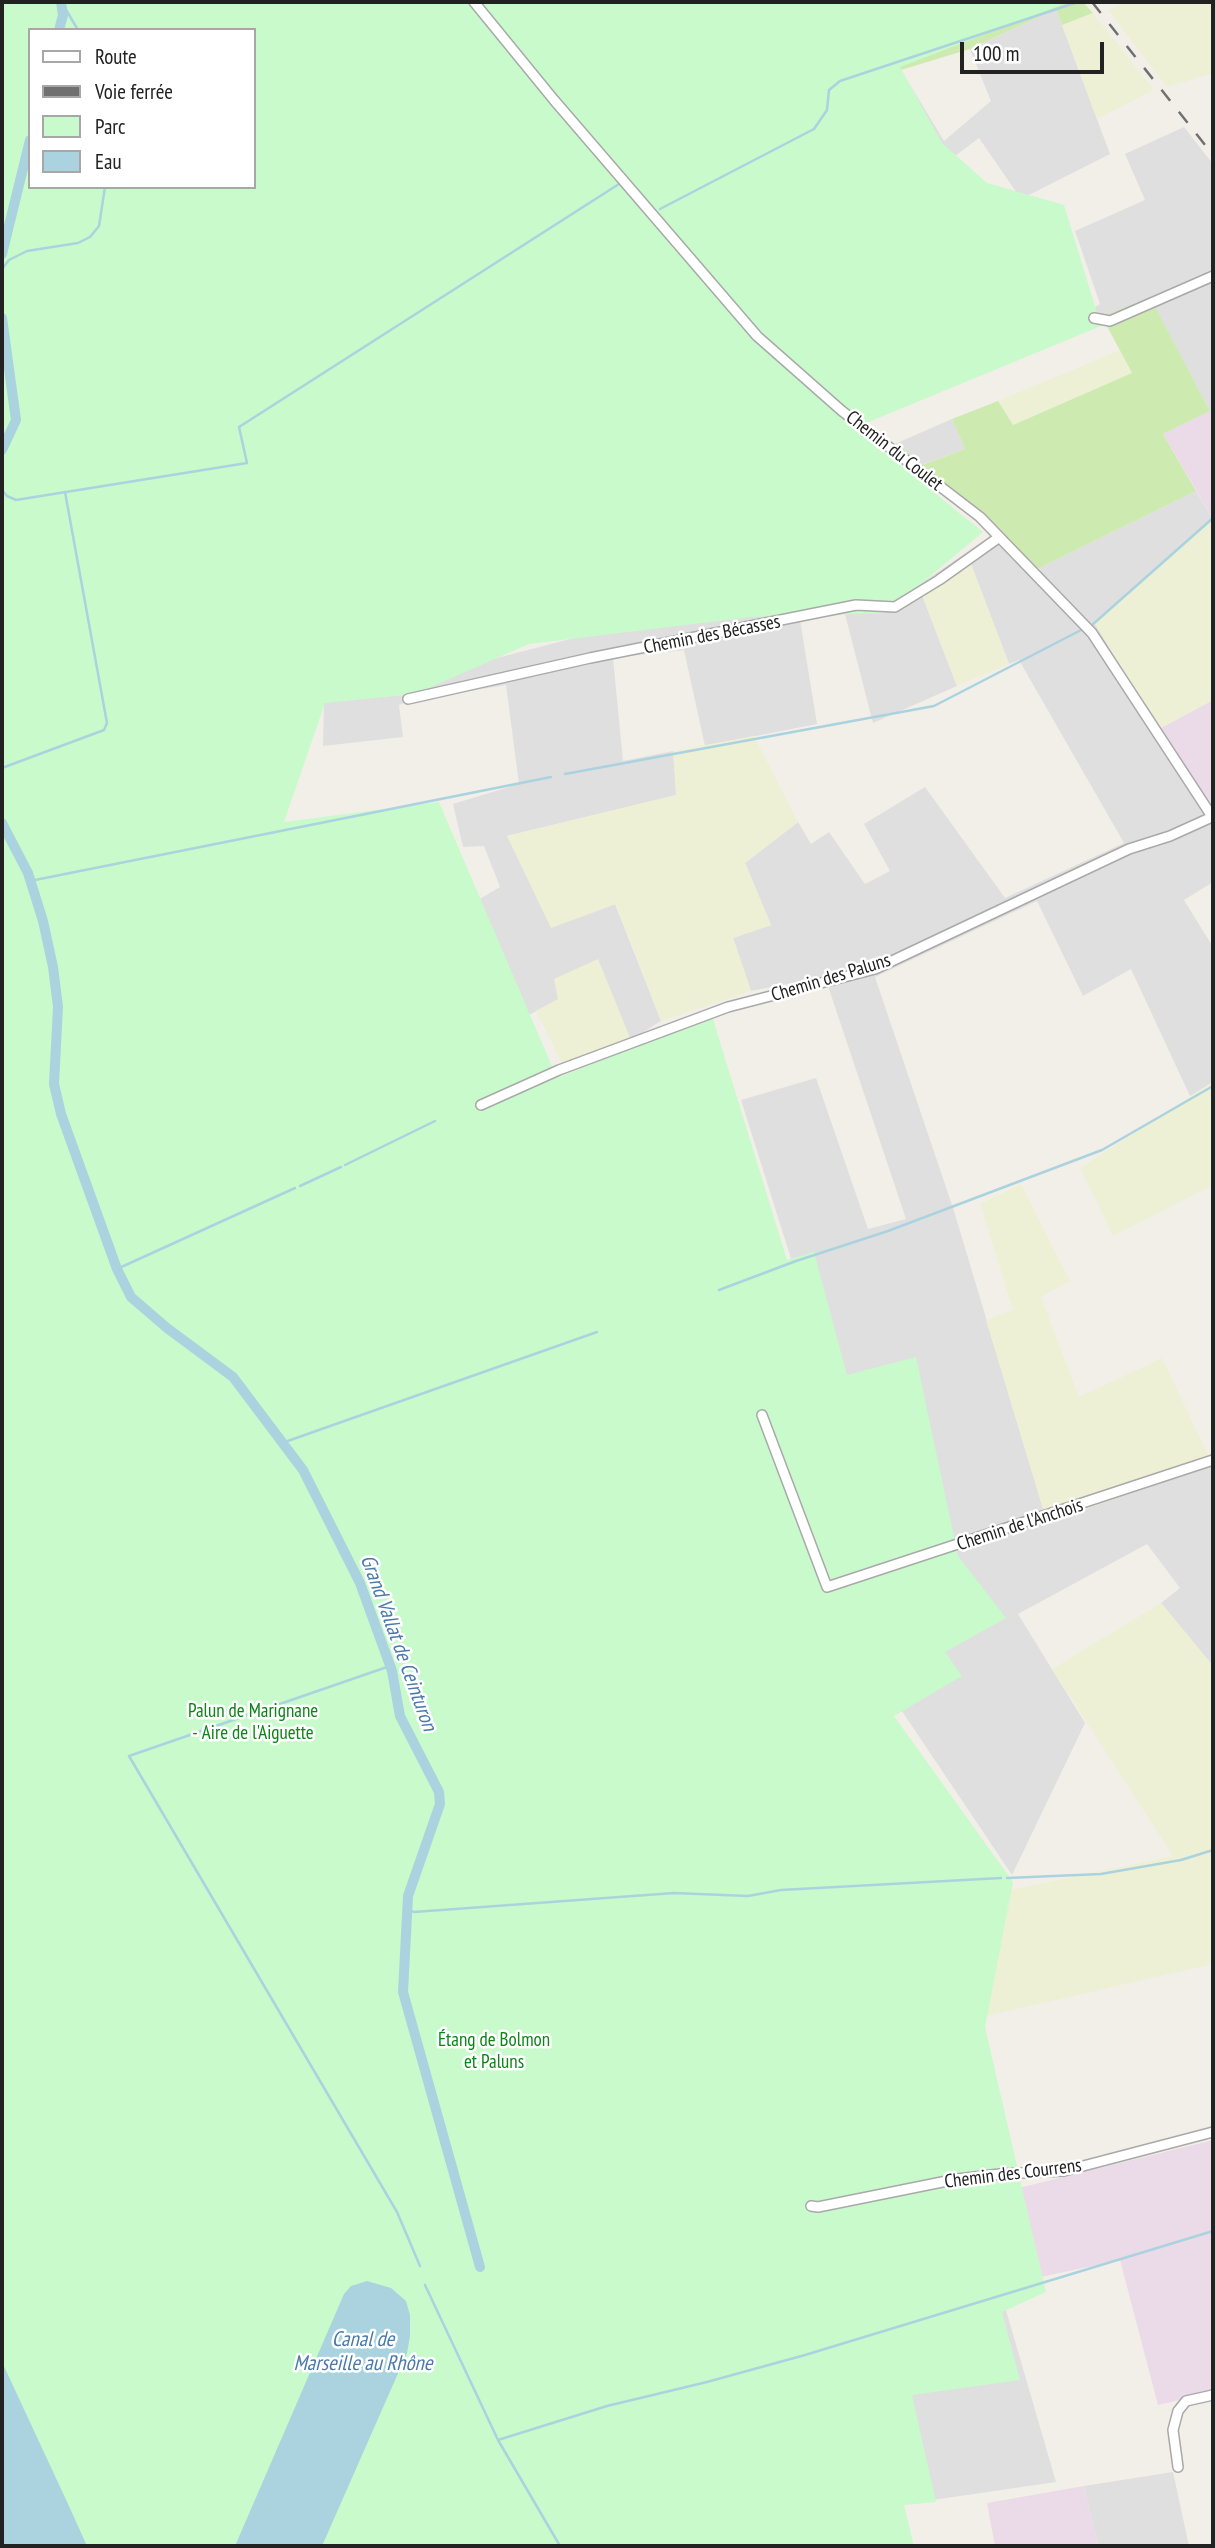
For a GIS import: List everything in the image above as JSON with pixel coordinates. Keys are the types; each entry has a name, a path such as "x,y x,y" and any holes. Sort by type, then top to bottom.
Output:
{"street":[{"name":"Chemin du Coulet","path":"474,2 554,100 757,336 842,411 980,517 1092,633 1213,817"},
{"path":"1094,318 1110,321 1213,276"},
{"name":"Chemin des Bécasses","path":"408,699 590,658 856,605 895,607 998,538"},
{"name":"Chemin des Paluns","path":"481,1105 559,1070 728,1007 875,969 1129,849 1170,836 1213,817"},
{"name":"Chemin de l'Anchois","path":"762,1415 827,1587 1213,1461"},
{"name":"Chemin des Courrens","path":"811,2206 818,2207 957,2179 1064,2171 1213,2132"},
{"path":"1178,2467 1173,2430 1178,2411 1186,2401 1213,2395"}],"shaded area":[{"path":"1056,9 1110,154 1021,199 979,138 920,182 901,70 944,141 991,101 970,49"},
{"path":"1184,127 1213,164 1213,409 1210,411 1150,298 1033,345 1100,304 1075,231 1145,200 1125,154"},
{"path":"1213,409 1213,519 1163,434"},
{"path":"952,419 965,449 921,465 897,443"},
{"path":"1196,491 1213,519 1094,622 1159,729 1213,807 1213,882 1184,900 1213,947 1213,1082 1190,1096 1131,969 1083,996 1037,901 875,977 954,1211 1047,1522 1213,1465 1213,1666 1161,1603 1180,1588 1147,1544 1018,1614 1085,1723 1012,1875 830,1604 793,1265 741,1100 816,1078 868,1229 906,1219 825,977 751,991 733,938 771,925 745,863 798,822 811,844 829,832 865,884 890,871 864,824 925,787 1005,898 1124,843 1019,660 1009,664 971,564 922,595 957,686 873,723 845,614 800,620 817,724 705,746 684,650 613,658 623,761 673,751 677,795 507,836 615,904 661,1021 631,1040 559,999 527,1016 473,903 500,887 484,846 463,847 453,804 519,784 506,685 399,705 403,737 323,746 324,703 674,612 894,602 990,536 1027,574"},
{"path":"1213,700 1213,807 1159,729"},
{"path":"1213,2140 1213,2392 1158,2405 1120,2260 1041,2277 1019,2188"},
{"path":"1001,2293 1056,2482 926,2501 825,2405"},
{"path":"1173,2472 1189,2546 1098,2546 1084,2486"},
{"path":"1084,2486 1098,2546 995,2546 987,2503"}],"green space":[{"name":"Étang de Bolmon et Paluns","path":"2,2 1069,2 900,67 942,143 987,183 1064,205 1101,326 854,428 983,532 886,613 751,617 529,644 415,694 325,703 284,822 439,802 557,1078 712,1016 787,1260 814,1252 847,1375 916,1357 958,1556 1006,1618 945,1652 962,1676 894,1716 1013,1882 985,2027 1046,2292 1002,2312 1020,2380 912,2395 936,2502 904,2505 914,2546 2,2546"},
{"path":"855,2 1083,2 1093,13 1062,25 1056,9 970,49 901,70"},
{"path":"1125,2 1213,2 1213,73 1167,87 1108,10"},
{"path":"1093,13 1154,90 1097,119 1062,25"},
{"path":"1150,297 1210,411 1163,434 1196,491 1027,574 979,521 884,449 897,443 922,465 965,449 952,419 998,401 1013,425 1132,373 1102,317"},
{"path":"1120,350 1132,373 1013,425 998,401"},
{"path":"1213,519 1213,700 1159,729 1094,622"},
{"path":"971,564 1009,664 957,686 922,595"},
{"path":"754,736 798,822 745,863 771,925 733,938 751,991 661,1021 616,904 551,928 507,836 676,795 673,751"},
{"path":"598,959 631,1040 562,1063 536,1011 558,999 554,979"},
{"path":"1213,1082 1213,1185 1113,1236 1080,1168"},
{"path":"1021,1184 1070,1281 1041,1297 1079,1397 1162,1358 1213,1465 1047,1522 986,1320 1013,1310 980,1204"},
{"path":"1161,1603 1213,1666 1213,1964 821,2054 775,1939 1173,1856 1052,1669"}],"water":[{"name":"Canal de Marseille au Rhône","path":"367,2281 391,2288 406,2301 410,2315 410,2336 407,2353 322,2546 235,2546 344,2294 351,2286"},
{"path":"2,2362 68,2504 87,2546 2,2546"}],"waterway":[{"name":"Grand Vallat de Ceinturon","path":"60,28 63,15 61,2"},
{"path":"660,209 814,129 827,110 829,90 840,81 1078,2"},
{"path":"62,3 77,28"},
{"name":"Grand Vallat de Ceinturon","path":"2,254 28,148"},
{"path":"2,490 16,500 247,463 239,427 619,184"},
{"path":"2,269 9,260 27,251 78,243 90,237 99,226 105,189"},
{"name":"Grand Vallat de Ceinturon","path":"2,318 16,420 2,450"},
{"path":"2,768 104,730 107,723 65,492"},
{"path":"1092,625 1213,518"},
{"path":"565,774 934,706 1083,629"},
{"path":"30,881 551,777"},
{"name":"Grand Vallat de Ceinturon","path":"2,823 28,873 43,921 53,967 58,1007 54,1084 61,1114 117,1269 131,1297 167,1328 233,1377 303,1470 360,1583 392,1671 400,1716 439,1792 440,1804 408,1896 403,1992 480,2267"},
{"path":"719,1290 888,1231 1102,1150 1213,1086"},
{"path":"345,1165 435,1121"},
{"path":"300,1186 341,1167"},
{"path":"117,1269 295,1188"},
{"path":"282,1443 597,1332"},
{"path":"390,1666 129,1756 397,2212 420,2266"},
{"path":"1007,1878 1101,1874 1181,1860 1213,1850"},
{"path":"408,1909 414,1912 674,1893 748,1896 781,1890 1001,1878"},
{"path":"498,2440 607,2406 805,2355 1213,2231"},
{"path":"425,2285 498,2440 560,2546"}],"railway":[{"path":"1092,2 1213,155"}],"park label":[{"name":"Palun de Marignane - Aire de l'Aiguette","path":"253,1723"}]}
